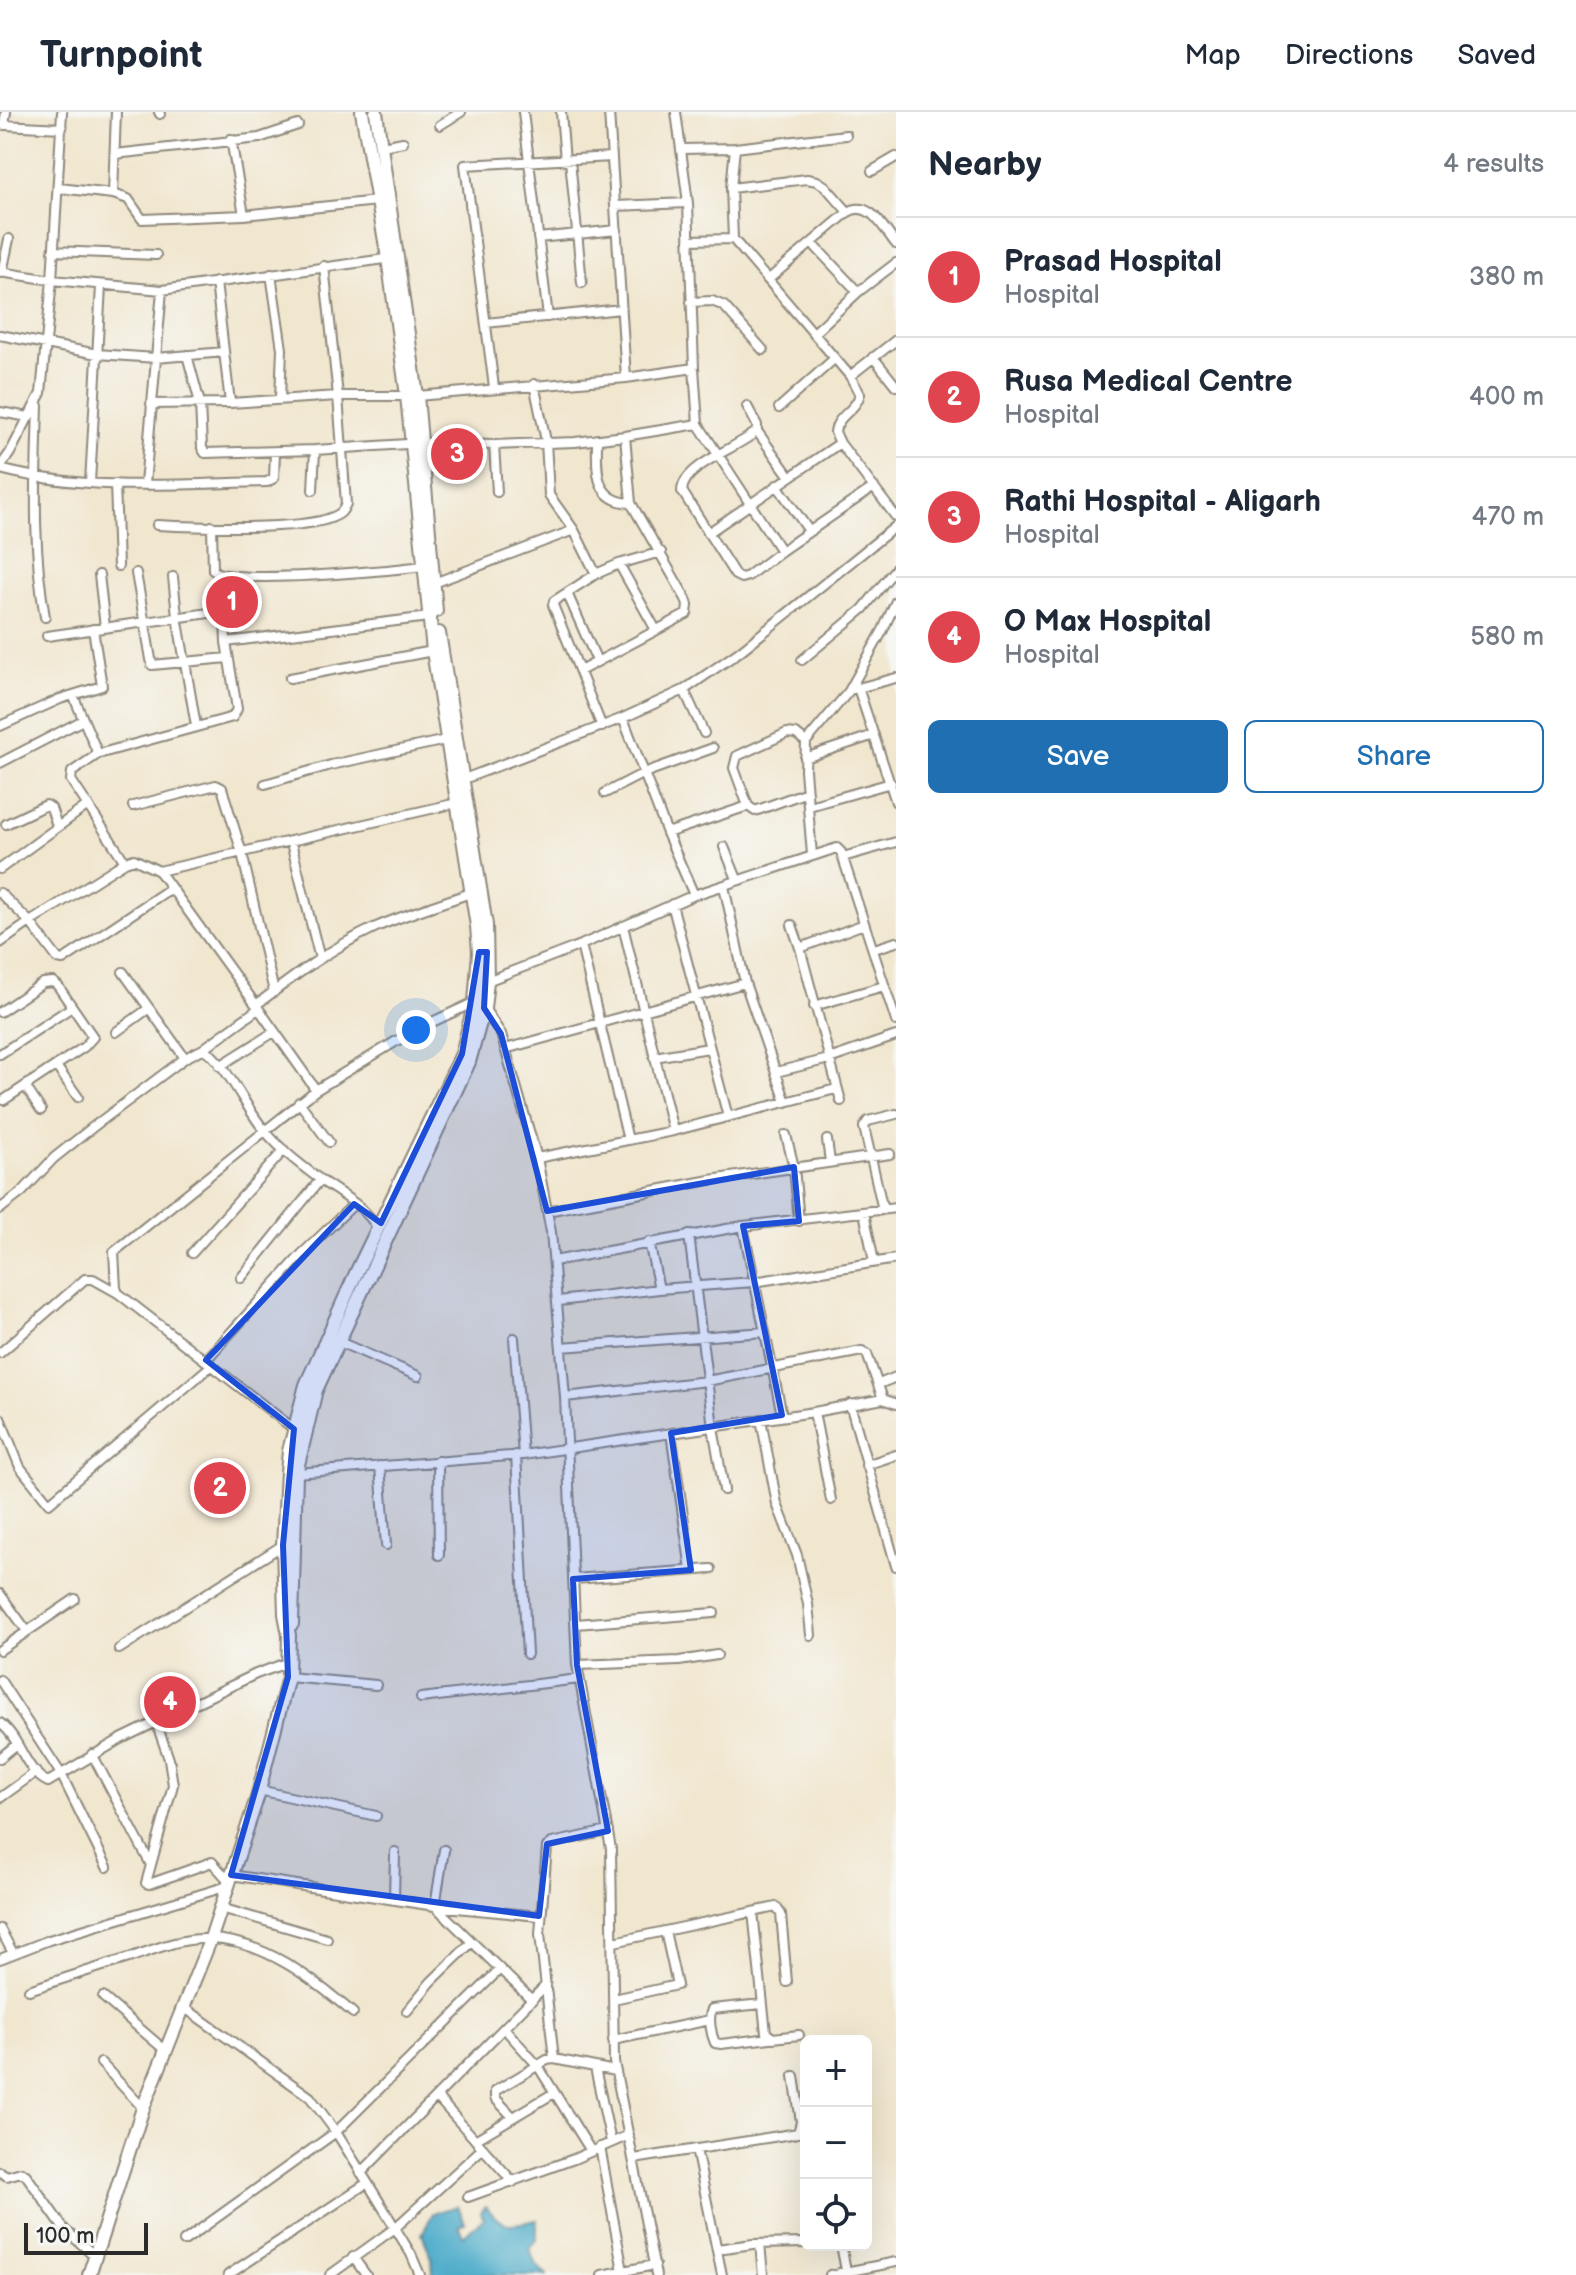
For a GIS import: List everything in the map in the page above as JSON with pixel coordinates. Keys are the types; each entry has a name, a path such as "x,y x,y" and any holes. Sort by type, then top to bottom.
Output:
{"street":[{"path":"6,112 2,129 62,128"},
{"path":"45,617 37,571 38,401 47,346 62,112"},
{"path":"113,194 116,112"},
{"path":"362,112 377,201 393,258"},
{"path":"289,1635 285,1614 283,1545 288,1461 306,1385 462,1054 487,981 433,651 423,566 412,396 376,112"},
{"path":"440,125 461,112"},
{"path":"523,112 548,317"},
{"path":"561,112 582,283"},
{"path":"609,112 626,378"},
{"path":"676,112 688,203 698,424 781,551"},
{"path":"115,154 259,138 298,125"},
{"path":"682,149 735,148 846,135"},
{"path":"231,139 244,215"},
{"path":"382,146 403,142"},
{"path":"735,148 731,188 733,239 850,376 860,394 854,407 835,426 840,443 896,517"},
{"path":"494,387 465,165 612,157"},
{"path":"872,171 896,157"},
{"path":"731,188 807,179 817,181 848,212"},
{"path":"59,188 113,194 128,199 142,219 244,215 377,201"},
{"path":"615,206 688,203"},
{"path":"769,279 848,212 859,207 868,209 896,244"},
{"path":"538,238 617,230"},
{"path":"9,239 1,272 101,286 162,290 393,258"},
{"path":"689,240 733,239"},
{"path":"812,243 858,292"},
{"path":"53,251 156,255"},
{"path":"814,333 858,292 896,263"},
{"path":"157,525 308,524 337,516 343,510 346,499 343,449 324,266"},
{"path":"271,274 282,349 280,399"},
{"path":"216,282 230,403"},
{"path":"90,483 101,286"},
{"path":"145,484 162,290"},
{"path":"691,302 712,301 724,306 763,350"},
{"path":"486,323 621,309"},
{"path":"0,335 97,354 156,358 224,352"},
{"path":"850,376 896,340"},
{"path":"187,355 200,403 202,448 205,453 343,449 416,443 494,445 597,439 698,424"},
{"path":"873,357 896,386"},
{"path":"779,408 834,359"},
{"path":"151,404 412,396 626,378 694,368"},
{"path":"534,384 546,441 549,495 574,530 596,574"},
{"path":"38,401 0,468 36,479 90,483 270,482 274,476 275,452"},
{"path":"747,406 757,431 790,477"},
{"path":"0,412 29,417"},
{"path":"757,431 719,453 682,484 682,491 708,533 735,575 741,578 874,487"},
{"path":"580,671 683,617 688,610 686,599 661,552 631,503 625,436"},
{"path":"597,439 599,483 604,492 613,498 631,503"},
{"path":"89,2275 143,2108 185,2008 221,1908 259,1790 288,1677 293,1614 292,1545 296,1473 316,1390 469,1062 479,1005 486,925 464,779 454,739 416,443"},
{"path":"708,533 840,443"},
{"path":"494,445 497,492"},
{"path":"313,490 315,450"},
{"path":"115,484 118,566"},
{"path":"777,485 809,531"},
{"path":"212,526 213,570 223,575 254,577 383,572 423,566"},
{"path":"464,779 602,727 684,690 739,652 896,526"},
{"path":"434,583 574,530"},
{"path":"602,727 554,601 596,574 661,552"},
{"path":"619,564 656,630"},
{"path":"802,660 863,609 896,568"},
{"path":"136,573 152,665 228,658"},
{"path":"99,575 105,627"},
{"path":"125,862 70,775 98,754 231,718 235,714 223,611 223,575"},
{"path":"173,577 196,726"},
{"path":"567,593 597,661"},
{"path":"812,855 806,742 854,690 896,601"},
{"path":"47,636 223,611"},
{"path":"226,642 429,617"},
{"path":"0,726 27,712 103,685 93,629"},
{"path":"290,678 433,651"},
{"path":"854,690 896,678"},
{"path":"684,690 704,733"},
{"path":"854,690 874,735 896,802"},
{"path":"73,695 98,754"},
{"path":"623,718 694,895"},
{"path":"0,763 83,720"},
{"path":"806,742 796,734 787,733 737,756 734,768 748,806 757,811 807,792"},
{"path":"805,758 874,735"},
{"path":"265,784 331,765 446,740"},
{"path":"605,793 644,773 713,748"},
{"path":"809,806 891,783"},
{"path":"133,806 219,785 223,789 242,853 274,992"},
{"path":"159,871 457,803"},
{"path":"6,824 47,805 57,826"},
{"path":"0,869 88,805"},
{"path":"667,833 748,806"},
{"path":"843,857 896,842"},
{"path":"291,843 320,959"},
{"path":"724,847 737,879"},
{"path":"487,981 581,945 694,895 837,848 843,857 896,1021"},
{"path":"0,943 134,859 159,871 316,1090"},
{"path":"724,886 745,983 786,1102"},
{"path":"0,893 30,922 58,959 65,960 171,888"},
{"path":"0,1209 22,1192 54,1158 320,959 376,928 473,892"},
{"path":"672,904 728,1117"},
{"path":"0,912 11,905"},
{"path":"800,948 864,924"},
{"path":"792,925 841,1101"},
{"path":"623,926 673,1131"},
{"path":"874,949 896,942"},
{"path":"581,945 628,1140"},
{"path":"123,972 185,1058"},
{"path":"0,1012 46,981 56,984 93,1037 84,1047 4,1100"},
{"path":"505,1049 745,983"},
{"path":"814,1006 884,986"},
{"path":"479,1005 501,1034 537,1158 554,1261 565,1397 577,1665 611,1849 615,2071 656,2270 602,2275"},
{"path":"118,1293 113,1259 115,1250 299,1102 413,1031 479,1005"},
{"path":"0,1054 72,1007"},
{"path":"116,1032 148,1009"},
{"path":"220,1066 274,1032"},
{"path":"776,1072 829,1059 896,1036"},
{"path":"654,1057 709,1048"},
{"path":"203,1049 211,1053 264,1130 320,1180 370,1216 378,1229"},
{"path":"56,1066 78,1097"},
{"path":"25,1086 41,1110"},
{"path":"537,1158 673,1131 836,1089"},
{"path":"299,1102 329,1142"},
{"path":"883,1210 864,1130 865,1123 896,1114"},
{"path":"786,1135 794,1167 799,1221"},
{"path":"827,1140 830,1162"},
{"path":"192,1253 284,1150"},
{"path":"547,1211 628,1194 890,1154"},
{"path":"241,1278 320,1180"},
{"path":"0,1418 20,1467 49,1503 209,1363 302,1254 354,1204"},
{"path":"554,1261 743,1226 896,1208"},
{"path":"864,1212 874,1262"},
{"path":"743,1226 782,1415"},
{"path":"689,1235 724,1490"},
{"path":"649,1242 659,1289"},
{"path":"559,1301 754,1282 896,1259"},
{"path":"0,1353 85,1279 93,1279 118,1293 294,1429"},
{"path":"561,1347 765,1332"},
{"path":"514,1338 527,1654"},
{"path":"337,1341 418,1376"},
{"path":"565,1397 707,1381 865,1352 883,1399"},
{"path":"879,1384 896,1377"},
{"path":"296,1473 520,1455 883,1399 896,1404"},
{"path":"850,1404 896,1566"},
{"path":"814,1412 831,1500"},
{"path":"761,1419 777,1504 797,1555 811,1635"},
{"path":"671,1433 691,1570"},
{"path":"866,1465 896,1455"},
{"path":"438,1461 439,1555"},
{"path":"380,1466 386,1545"},
{"path":"119,1649 283,1545"},
{"path":"573,1579 711,1569"},
{"path":"0,1594 27,1631"},
{"path":"0,1650 75,1599"},
{"path":"576,1624 714,1613"},
{"path":"577,1665 679,1661 717,1655"},
{"path":"0,1723 46,1782 92,1754 156,1722 256,1674 289,1662"},
{"path":"288,1677 376,1685"},
{"path":"421,1698 579,1679"},
{"path":"0,1680 3,1691 61,1774 107,1867"},
{"path":"156,1722 169,1759 173,1785 147,1884 212,1862 229,1881"},
{"path":"0,1758 17,1744"},
{"path":"92,1754 151,1863"},
{"path":"0,1798 36,1772"},
{"path":"259,1790 376,1816"},
{"path":"554,2059 539,1916 548,1846 608,1831"},
{"path":"435,1906 444,1850"},
{"path":"394,1900 395,1852"},
{"path":"0,1959 229,1881 539,1916"},
{"path":"435,1906 532,2000"},
{"path":"614,1942 776,1907 780,1911 787,1982"},
{"path":"221,1908 327,1939"},
{"path":"753,1912 762,2004 766,2033 770,2038"},
{"path":"0,1929 13,1953"},
{"path":"614,1999 677,1985 665,1931"},
{"path":"29,1990 181,1941 211,1938 239,1943 271,1956 319,1985 353,2013"},
{"path":"407,2011 431,1982 472,1942"},
{"path":"184,2241 336,2132 500,1969"},
{"path":"361,2173 546,1985"},
{"path":"103,1997 166,2051"},
{"path":"762,2004 714,2008 710,2012 710,2020 715,2043 799,2035"},
{"path":"185,2008 310,2097 336,2132 420,2275"},
{"path":"613,2040 710,2020"},
{"path":"504,2028 538,2066 596,2149 623,2271"},
{"path":"513,2117 495,2098 495,2091 538,2066 554,2059 615,2071"},
{"path":"101,2063 143,2108"},
{"path":"595,2068 611,2142"},
{"path":"634,2159 798,2133 801,2122 794,2076"},
{"path":"475,2140 554,2093"},
{"path":"437,2097 513,2182"},
{"path":"468,2197 629,2135"},
{"path":"330,2275 395,2228 483,2148"},
{"path":"696,2149 722,2275"},
{"path":"0,2172 7,2176 21,2172 26,2175 64,2229 94,2255"},
{"path":"228,2275 367,2183"},
{"path":"717,2249 800,2243"},
{"path":"760,2244 763,2275"},
{"path":"842,2251 846,2273"},
{"path":"353,2257 366,2275"},
{"path":"830,2275 896,2262"}],"highlighted area":[{"path":"479,952 487,952 484,1008 501,1034 547,1211 794,1167 799,1221 743,1226 782,1415 671,1433 691,1570 573,1579 577,1665 608,1831 547,1844 539,1916 231,1875 288,1677 283,1545 294,1429 206,1360 354,1204 381,1223 462,1054"}],"water":[{"path":"458,2206 465,2223 459,2226 463,2236 483,2219 481,2212 486,2206 497,2219 508,2224 537,2220 537,2240 529,2248 536,2265 547,2275 433,2275 432,2258 422,2234 433,2213"}],"place":[{"name":"Rathi Hospital - Aligarh","path":"457,454"},
{"name":"Prasad Hospital","path":"232,602"},
{"name":"Rusa Medical Centre","path":"220,1488"},
{"name":"O Max Hospital","path":"170,1702"}]}
